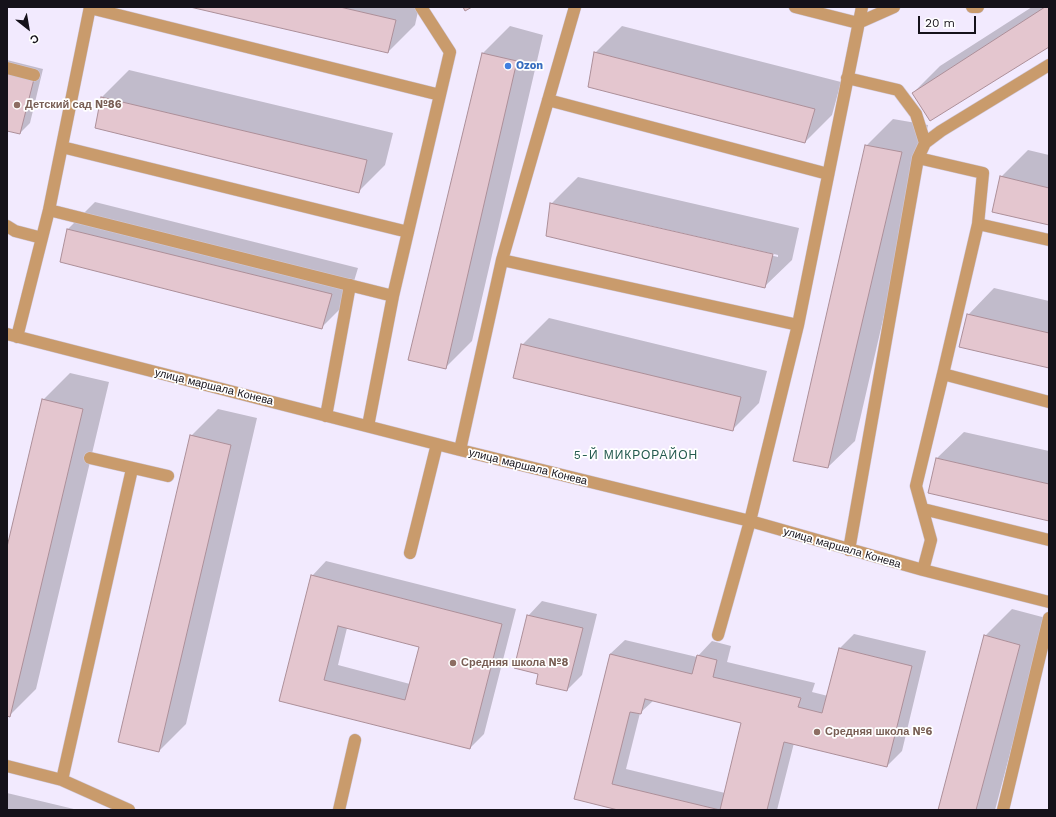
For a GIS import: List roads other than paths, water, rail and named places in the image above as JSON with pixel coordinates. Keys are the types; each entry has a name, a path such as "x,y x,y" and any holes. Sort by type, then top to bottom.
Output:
{"street":[{"path":"368,426 393,296 450,52 421,7"},
{"path":"460,450 502,260 575,7"},
{"path":"796,7 858,23 894,7"},
{"path":"718,635 750,522 798,325 862,7"},
{"path":"972,7 977,7"},
{"path":"12,336 49,210 90,8 440,95"},
{"path":"849,550 918,158 925,143 941,131 1049,65"},
{"path":"7,68 34,75"},
{"path":"847,78 898,90 916,114 925,143"},
{"path":"548,100 828,174"},
{"path":"62,147 408,232"},
{"path":"918,158 983,172 978,224 916,486 931,540 923,570"},
{"path":"49,210 393,296"},
{"path":"978,224 1049,240"},
{"path":"7,226 15,231 42,238"},
{"path":"502,260 798,325"},
{"path":"326,416 350,285"},
{"name":"улица маршала Конева","path":"12,336 750,522 923,570 1049,602"},
{"path":"943,374 1049,402"},
{"path":"410,553 437,444"},
{"path":"90,458 132,469 168,476"},
{"path":"62,780 132,469"},
{"path":"923,509 1049,540"},
{"path":"1003,810 1049,618"},
{"path":"339,810 356,740"},
{"path":"7,766 62,780 129,810"}],"place":[{"name":"Ozon","path":"508,66"},
{"name":"Детский сад №86","path":"17,105"},
{"name":"Средняя школа №8","path":"453,663"},
{"name":"Средняя школа №6","path":"817,732"}],"district":[{"name":"5-Й МИКРОРАЙОН","path":"636,455"}]}
